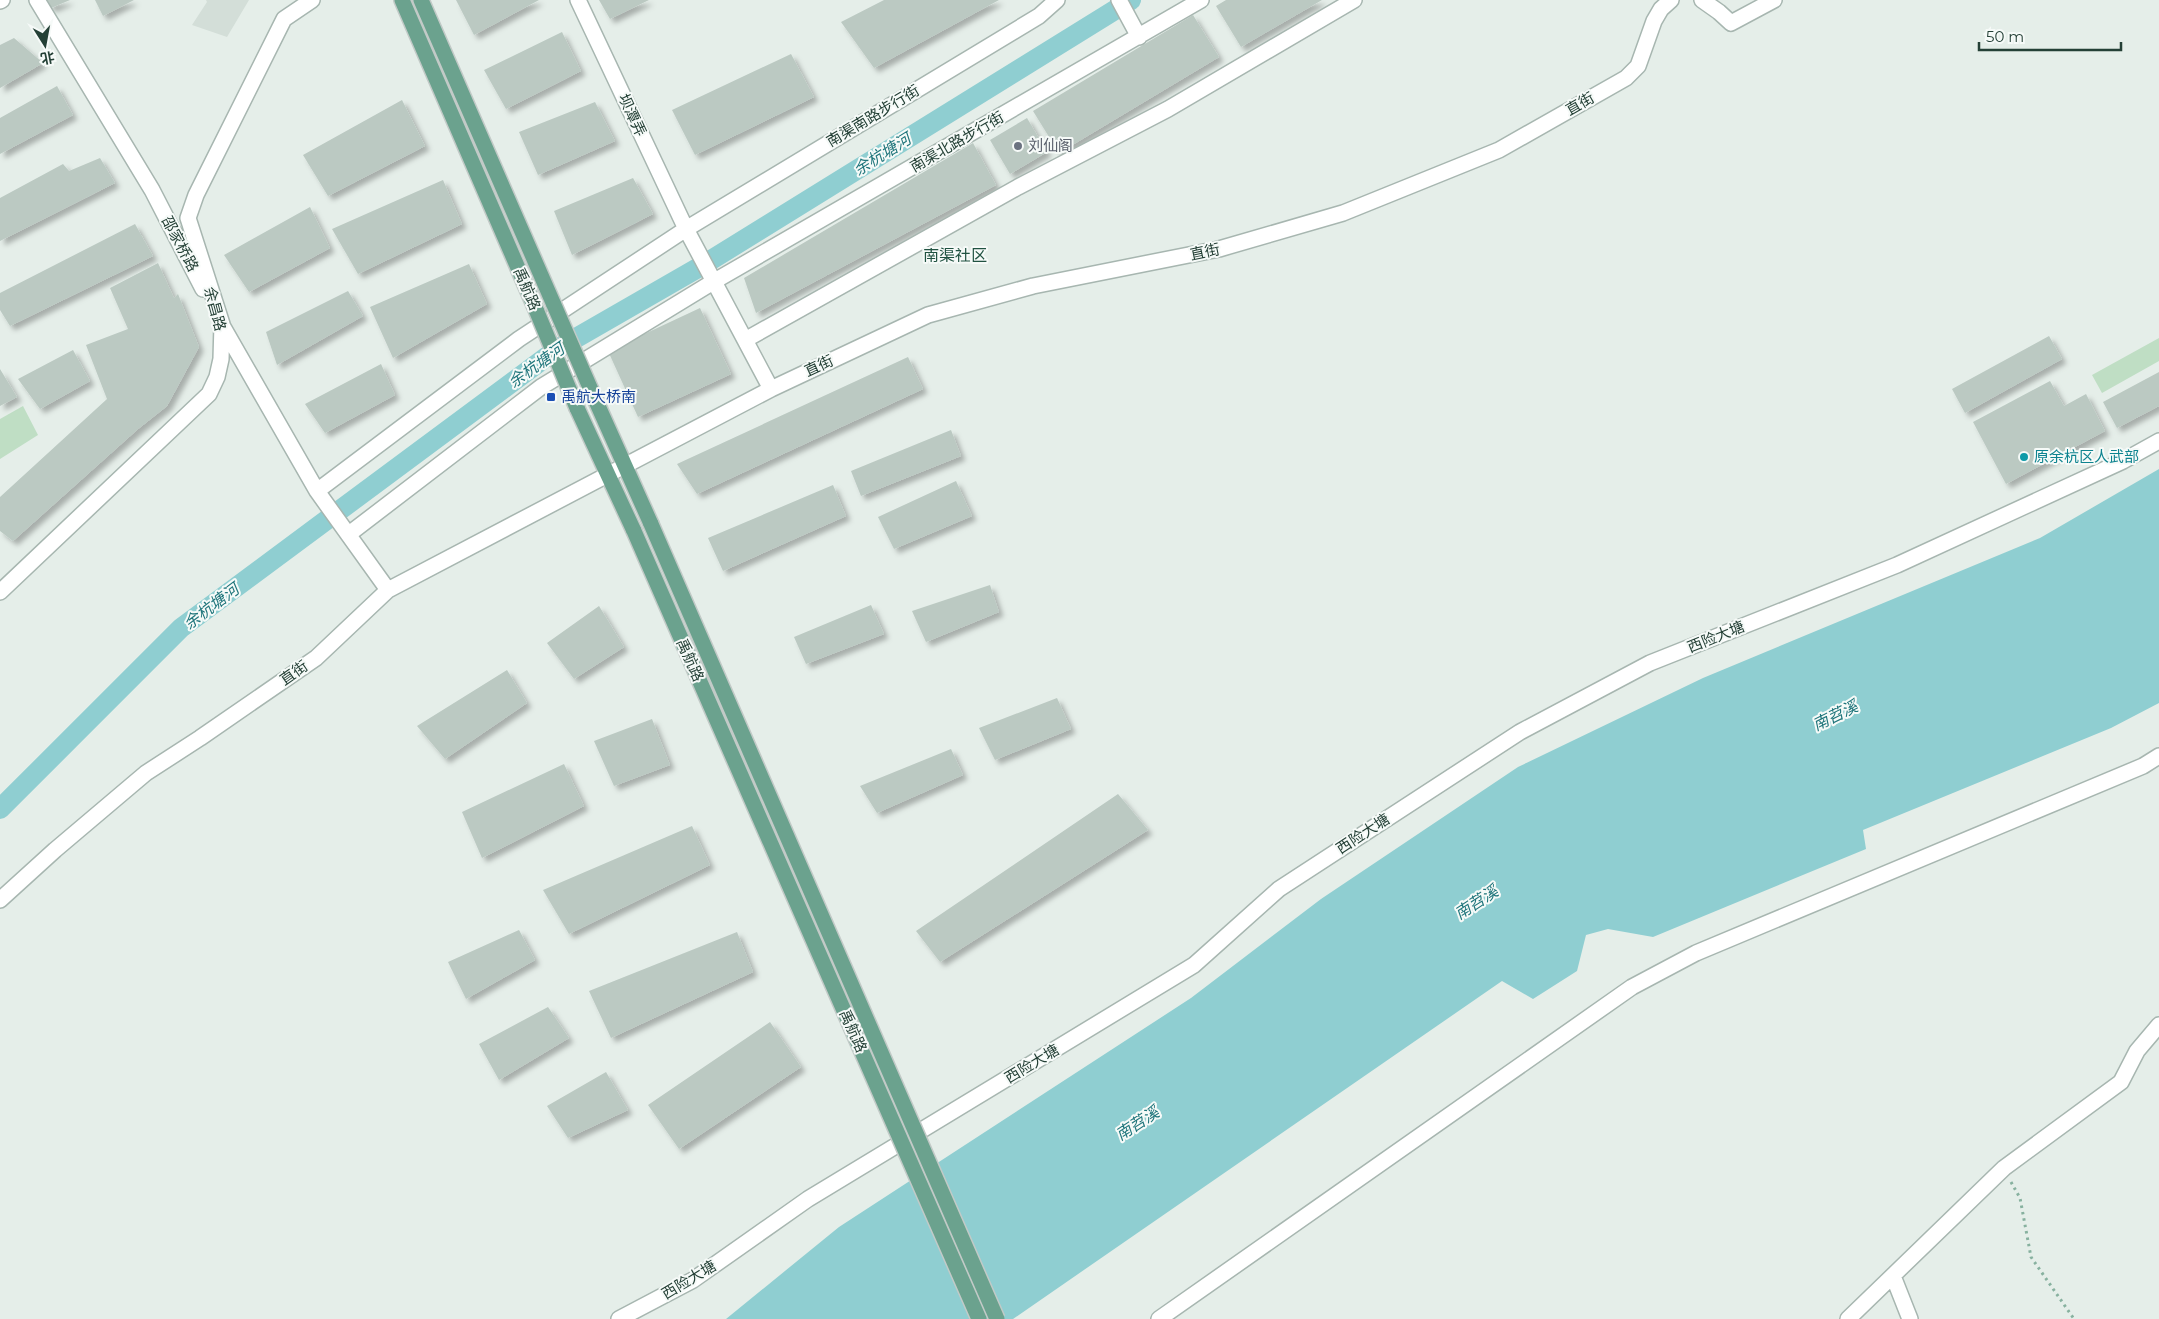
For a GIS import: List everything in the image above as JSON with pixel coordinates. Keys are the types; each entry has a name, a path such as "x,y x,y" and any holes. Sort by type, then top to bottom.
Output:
{"main road":[{"name":"禹航路","path":"402,0 538,312 576,408 634,531 980,1319"},
{"name":"禹航路","path":"421,0 997,1319"}],"street":[{"name":"邵家桥路","path":"37,0 152,190 222,324 317,491 388,590"},
{"name":"余昌路","path":"0,592 209,394 217,377 222,359 222,324 188,218 196,195 284,18 312,0"},
{"name":"坝潭弄","path":"578,0 686,229 771,389"},
{"name":"南渠南路步行街","path":"317,491 519,340 686,229 1039,16 1057,0"},
{"path":"1119,0 1139,38"},
{"name":"南渠北路步行街","path":"349,534 541,387 711,279 1139,38 1201,0"},
{"path":"745,340 1018,187 1168,109 1354,0"},
{"name":"直街","path":"0,900 146,773 316,658 388,590 771,389 928,315 1033,286 1219,249 1342,214 1499,150 1626,78 1638,66 1654,21 1661,9 1671,0"},
{"path":"1702,0 1720,12 1731,23 1774,0"},
{"name":"西险大塘","path":"619,1319 693,1280 808,1199 1194,965 1279,889 1520,732 1650,663 1897,565 2124,461 2159,440"},
{"path":"1159,1319 1632,987 1696,952 2143,766 2159,756"},
{"path":"1848,1319 2004,1168 2121,1082 2136,1051 2159,1025"},
{"path":"1893,1276 1910,1319"}],"path":[{"path":"2004,1168 2020,1198 2031,1257 2074,1319"}],"shaded area":[{"path":"206,0 249,0 227,37 192,25 207,2"}],"green space":[{"path":"2159,338 2159,361 2102,393 2092,375"},
{"path":"23,406 38,435 0,459 0,419"}],"water":[{"name":"南苕溪","path":"2159,469 2159,703 2111,728 1863,830 1866,849 1653,937 1608,929 1586,935 1577,971 1533,999 1502,981 1013,1319 726,1319 839,1227 1191,998 1321,899 1518,767 1703,678 2040,538"}],"building":[{"path":"46,0 70,0 51,8"},
{"path":"95,0 134,0 103,16"},
{"path":"456,0 539,0 474,35"},
{"path":"599,0 649,0 610,19"},
{"path":"884,0 999,0 874,68 841,22"},
{"path":"1226,0 1322,0 1241,47 1216,6"},
{"path":"1193,15 1219,57 1059,153 1033,111"},
{"path":"562,32 581,71 506,109 484,70"},
{"path":"14,38 43,63 0,88 0,45"},
{"path":"791,54 814,97 695,155 672,110"},
{"path":"57,86 73,115 0,154 0,118"},
{"path":"402,100 425,146 328,196 303,155"},
{"path":"595,102 615,141 538,175 519,132"},
{"name":"刘仙阁","path":"1027,118 1047,152 1010,174 990,140"},
{"path":"973,143 996,185 756,313 744,278"},
{"path":"100,158 115,183 0,241 0,198 63,164 69,171"},
{"path":"633,178 653,214 572,255 554,211"},
{"path":"443,180 462,224 358,274 332,229"},
{"path":"310,207 330,248 249,292 224,255"},
{"path":"135,224 153,256 10,326 0,310 0,293"},
{"path":"158,263 174,298 178,294 199,347 167,406 138,429 13,541 0,531 0,497 107,399 86,345 128,329 110,288"},
{"path":"469,264 487,304 393,358 370,307"},
{"path":"348,291 363,316 277,365 266,332"},
{"path":"700,308 731,374 638,417 608,351"},
{"path":"2049,336 2062,359 1965,413 1952,389"},
{"path":"73,350 90,381 40,409 18,379"},
{"path":"908,357 923,389 697,494 677,464"},
{"path":"381,364 395,395 325,433 305,404"},
{"path":"0,369 17,397 0,406"},
{"path":"2159,372 2159,406 2117,428 2103,402"},
{"name":"原余杭区人武部","path":"2050,381 2064,406 2086,394 2105,431 2006,484 1973,422"},
{"path":"951,430 961,456 861,496 851,471"},
{"path":"956,481 972,516 894,549 878,517"},
{"path":"833,485 846,516 723,571 708,538"},
{"path":"990,585 999,612 926,642 912,611"},
{"path":"871,605 884,634 806,664 794,637"},
{"path":"599,606 624,647 574,679 547,643"},
{"path":"507,670 527,703 445,759 417,726"},
{"path":"1057,698 1071,729 995,760 979,728"},
{"path":"652,719 670,765 614,786 594,741"},
{"path":"951,749 963,775 877,813 860,786"},
{"path":"564,764 584,806 482,858 462,812"},
{"path":"1118,794 1148,830 940,962 916,931"},
{"path":"692,826 710,865 569,934 543,890"},
{"path":"519,930 535,960 466,999 448,962"},
{"path":"737,932 753,972 611,1038 589,991"},
{"path":"548,1007 569,1038 499,1080 479,1044"},
{"path":"770,1022 801,1067 679,1149 648,1105"},
{"path":"606,1072 628,1110 568,1138 547,1106"}],"waterway":[{"name":"余杭塘河","path":"0,809 181,628 557,349 703,265 1131,0"}],"place":[{"name":"刘仙阁","path":"1018,146"},
{"name":"禹航大桥南","path":"551,397"},
{"name":"原余杭区人武部","path":"2024,457"}],"district":[{"name":"南渠社区","path":"955,255"}]}
